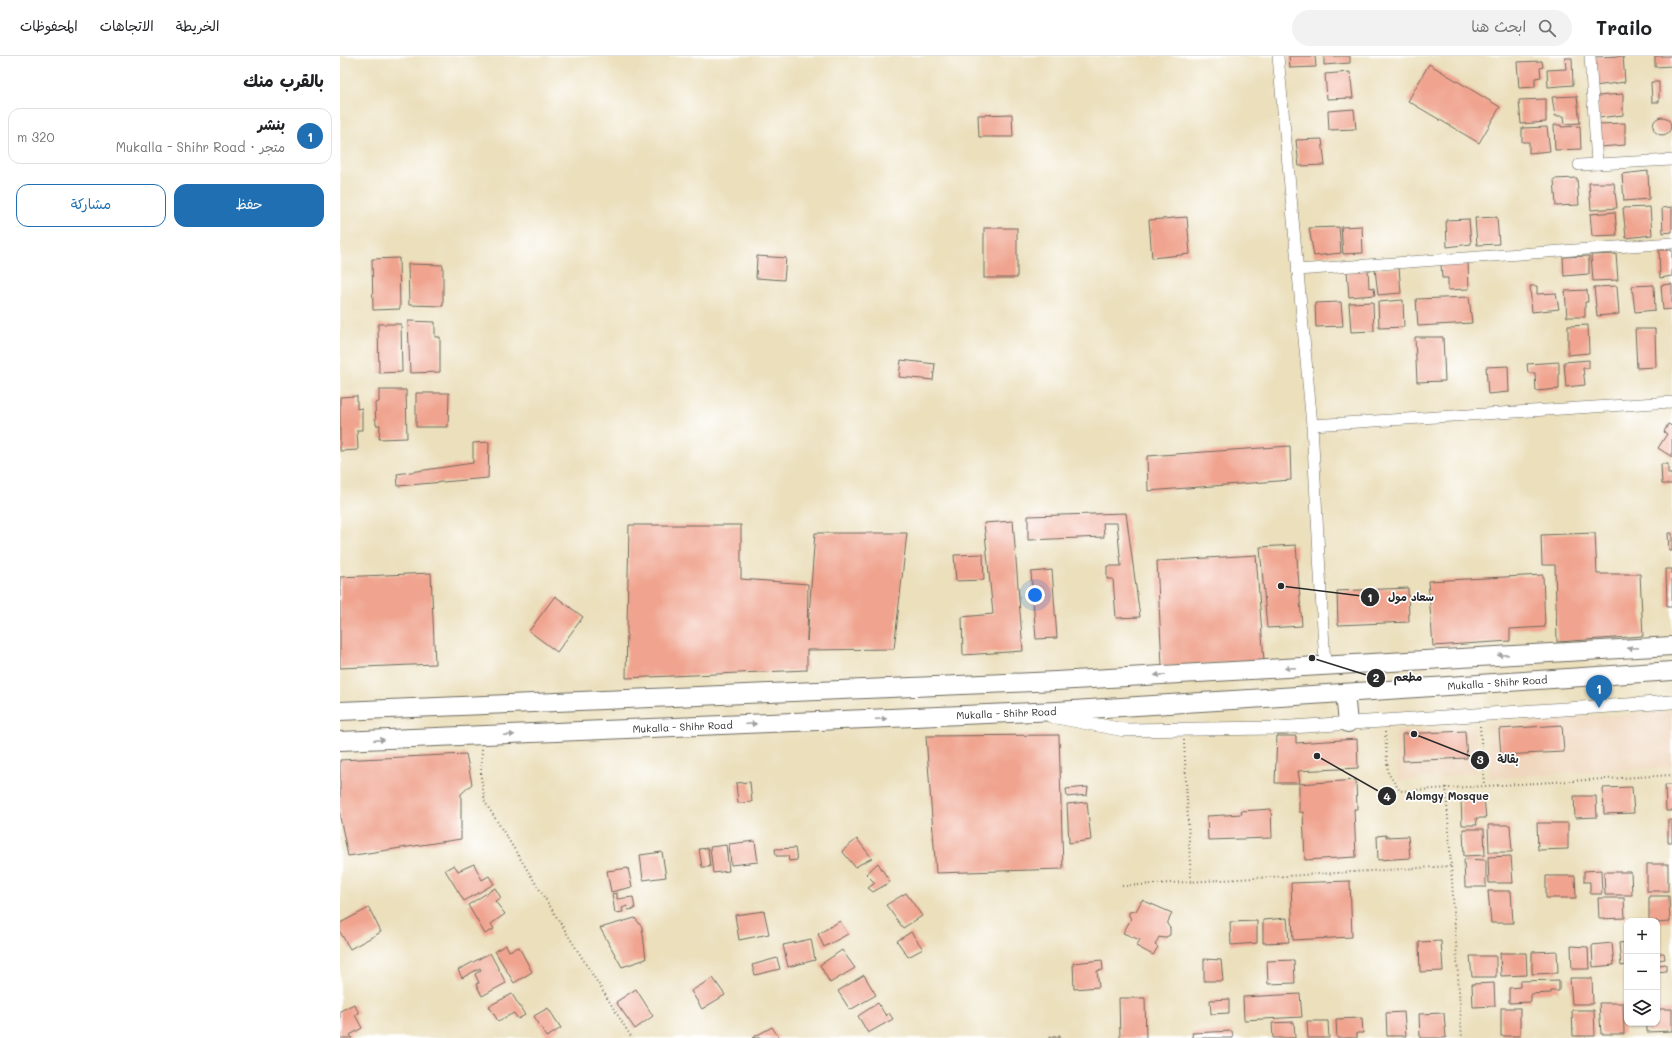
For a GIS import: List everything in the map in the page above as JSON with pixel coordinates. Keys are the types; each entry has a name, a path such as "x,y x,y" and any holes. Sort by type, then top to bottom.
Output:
{"highway":[{"path":"340,711 515,702 626,700 1056,681 1672,646"},
{"path":"1325,666 1327,694"},
{"name":"Mukalla - Shihr Road","path":"340,741 1057,711 1672,671"},
{"path":"1056,681 1057,711"},
{"path":"1345,693 1348,723"},
{"path":"626,700 627,730"}],"street":[{"path":"1278,56 1312,424 1325,666"},
{"path":"1590,56 1597,164"},
{"path":"1579,165 1672,160"},
{"path":"1297,270 1672,243"},
{"path":"1312,424 1672,402"},
{"path":"1030,712 1124,730 1276,728 1480,716 1672,702"}],"path":[{"path":"1480,716 1484,785"},
{"path":"1384,721 1388,774 1400,790 1672,775"},
{"path":"1184,729 1191,882"},
{"path":"483,736 481,777 485,802 632,1038"},
{"path":"1446,787 1462,1038"},
{"path":"1122,886 1451,866"}],"shaded area":[{"path":"1672,711 1672,767 1490,778 1489,724"},
{"path":"1474,726 1475,773 1398,781 1395,732"}],"building":[{"path":"1289,56 1315,56 1316,67 1290,68"},
{"path":"1324,56 1350,56 1350,63 1324,65"},
{"path":"1623,56 1625,82 1595,86 1593,57"},
{"path":"1655,56 1672,56 1672,66 1655,67"},
{"path":"1565,58 1572,58 1573,85 1548,87 1547,70 1566,69"},
{"path":"1542,61 1543,67 1540,68 1541,77 1535,78 1535,87 1519,88 1517,62"},
{"path":"1429,64 1500,107 1479,143 1408,101"},
{"path":"1350,72 1353,98 1327,99 1325,74"},
{"path":"1651,82 1659,82 1659,102 1652,102"},
{"path":"1623,94 1623,115 1599,118 1597,96"},
{"path":"1577,96 1580,123 1565,124 1564,116 1555,116 1552,97"},
{"path":"1546,99 1546,122 1521,124 1519,100"},
{"path":"1354,109 1356,129 1329,130 1328,111"},
{"path":"1012,114 1013,137 979,137 978,115"},
{"path":"1658,117 1666,117 1671,122 1669,133 1666,135 1658,135 1653,130 1653,122"},
{"path":"1625,123 1625,145 1600,147 1598,124"},
{"path":"1554,125 1561,125 1561,127 1580,126 1581,149 1555,150"},
{"path":"1547,127 1550,151 1529,153 1529,142 1522,142 1522,128"},
{"path":"1322,139 1325,165 1299,166 1296,140"},
{"path":"1648,171 1649,199 1624,201 1622,174"},
{"path":"1577,178 1579,205 1556,206 1554,179"},
{"path":"1589,183 1614,183 1617,208 1591,210"},
{"path":"1650,207 1652,235 1626,238 1623,208"},
{"path":"1672,207 1672,232 1663,233 1662,208"},
{"path":"1615,212 1617,235 1592,236 1590,214"},
{"path":"1187,217 1190,254 1152,258 1149,220"},
{"path":"1497,217 1499,244 1477,245 1475,218"},
{"path":"1469,219 1471,244 1447,247 1446,220"},
{"path":"1362,226 1363,253 1343,254 1341,227"},
{"path":"1339,227 1341,253 1314,256 1309,228"},
{"path":"984,228 1017,228 1017,278 984,278"},
{"path":"1659,250 1672,250 1672,276 1660,278"},
{"path":"1616,254 1618,280 1593,281 1591,255"},
{"path":"757,256 786,258 784,280 756,278"},
{"path":"1589,256 1589,274 1564,276 1563,257"},
{"path":"399,258 400,309 373,310 372,259"},
{"path":"1468,262 1469,289 1448,290 1448,278 1442,278 1441,264"},
{"path":"408,264 443,265 443,306 409,305"},
{"path":"1399,268 1401,293 1378,295 1375,269"},
{"path":"1368,269 1369,287 1374,288 1375,295 1349,297 1347,270"},
{"path":"1672,284 1672,309 1663,310 1661,285"},
{"path":"1654,285 1655,310 1635,312 1632,286"},
{"path":"1530,286 1537,286 1537,294 1556,293 1559,309 1532,312"},
{"path":"1617,286 1619,314 1597,316 1594,287"},
{"path":"1587,290 1588,302 1585,302 1585,317 1567,317 1565,291"},
{"path":"1469,297 1472,323 1418,326 1416,299"},
{"path":"1403,300 1404,327 1379,328 1378,302"},
{"path":"1341,302 1343,326 1316,327 1315,303"},
{"path":"1373,302 1374,331 1351,332 1349,303"},
{"path":"408,321 435,322 435,337 440,337 440,372 410,373"},
{"path":"378,324 401,324 402,372 379,373"},
{"path":"1588,325 1589,353 1568,355 1568,326"},
{"path":"1635,329 1655,329 1656,367 1637,368"},
{"path":"1415,337 1443,337 1445,381 1417,382"},
{"path":"901,360 935,364 933,380 899,377"},
{"path":"1589,360 1589,368 1583,368 1585,385 1566,387 1564,362"},
{"path":"1559,362 1559,389 1536,391 1535,373 1528,373 1527,364"},
{"path":"1508,366 1509,392 1488,394 1486,367"},
{"path":"379,390 406,390 407,438 379,439 380,425 376,425 375,403 379,402"},
{"path":"416,393 449,393 448,427 416,427"},
{"path":"357,396 357,409 362,408 362,430 357,430 358,450 340,451 340,397"},
{"path":"1668,424 1672,426 1672,457 1658,448 1667,434 1664,432"},
{"path":"489,442 488,478 398,486 397,474 473,463 473,443"},
{"path":"1290,446 1291,480 1148,491 1147,456"},
{"path":"1661,464 1668,464 1668,474 1672,474 1672,484 1662,484"},
{"path":"1126,513 1140,617 1116,618 1113,579 1107,579 1107,566 1121,566 1117,523 1103,523 1104,537 1028,540 1028,516"},
{"path":"1013,521 1023,651 963,655 962,617 993,614 984,523"},
{"path":"629,525 741,525 741,579 808,584 807,641 815,533 907,533 894,649 807,650 807,670 626,678"},
{"path":"1595,533 1597,574 1640,574 1643,636 1557,642 1555,565 1542,565 1541,535"},
{"path":"1668,533 1672,533 1672,551 1669,551"},
{"path":"1296,545 1302,626 1267,628 1260,547"},
{"path":"983,554 984,580 956,581 954,555"},
{"path":"1256,555 1264,661 1162,666 1157,561"},
{"path":"1666,569 1672,569 1672,607 1667,607"},
{"path":"1052,570 1057,638 1036,639 1031,572"},
{"path":"431,573 435,664 340,668 340,577"},
{"path":"1543,575 1545,627 1510,629 1510,641 1433,646 1428,581"},
{"path":"1408,588 1409,622 1338,625 1337,591"},
{"path":"555,596 583,617 557,652 529,631"},
{"path":"1562,725 1564,752 1501,755 1499,729"},
{"path":"1465,731 1467,758 1403,761 1402,734"},
{"path":"1059,735 1063,869 936,873 926,736"},
{"path":"1277,736 1296,736 1296,743 1357,739 1358,768 1298,771 1300,783 1275,783"},
{"path":"466,754 472,784 461,794 461,839 348,856 340,817 340,760"},
{"path":"1356,780 1357,809 1354,809 1356,857 1305,860 1303,812 1299,812 1299,784"},
{"path":"750,782 752,802 738,803 736,783"},
{"path":"1665,785 1672,785 1672,811 1666,811"},
{"path":"1088,787 1087,795 1067,797 1066,789"},
{"path":"1632,787 1634,813 1604,814 1603,788"},
{"path":"1574,796 1596,796 1597,817 1575,818"},
{"path":"1461,798 1484,798 1486,818 1476,818 1477,825 1462,825"},
{"path":"1087,802 1091,840 1069,843 1067,804"},
{"path":"1271,809 1272,838 1208,840 1207,816 1242,814 1241,811"},
{"path":"1668,820 1672,820 1672,842 1668,842"},
{"path":"1537,823 1568,823 1568,849 1538,850"},
{"path":"1488,825 1510,825 1512,852 1489,852"},
{"path":"1463,829 1484,829 1485,855 1464,856"},
{"path":"1386,835 1386,837 1408,836 1410,858 1378,860 1377,836"},
{"path":"857,839 872,858 855,867 842,851"},
{"path":"755,841 758,862 731,865 729,844"},
{"path":"726,845 729,871 713,873 710,847"},
{"path":"708,848 710,867 702,867 699,849"},
{"path":"795,848 797,860 789,861 788,856 776,856 775,849"},
{"path":"662,852 666,877 643,880 640,855"},
{"path":"1511,856 1513,883 1489,883 1488,857"},
{"path":"1464,859 1486,860 1486,887 1465,887"},
{"path":"878,863 890,882 873,892 868,888 875,883 866,874"},
{"path":"474,864 482,880 489,876 494,884 464,901 445,870 454,865 458,871"},
{"path":"1647,864 1668,864 1668,891 1647,891"},
{"path":"628,868 632,887 611,892 607,871"},
{"path":"1601,870 1602,894 1590,894 1590,882 1584,882 1584,871"},
{"path":"1604,872 1631,872 1632,895 1605,895"},
{"path":"1546,876 1575,876 1576,898 1546,898"},
{"path":"1350,881 1352,937 1293,940 1291,883"},
{"path":"495,888 501,898 495,901 505,914 491,924 494,929 485,934 468,905"},
{"path":"1488,891 1511,891 1513,923 1491,923"},
{"path":"617,893 617,899 633,897 635,909 628,910 627,906 622,908 623,912 615,913 612,894"},
{"path":"906,893 922,916 903,928 886,905"},
{"path":"1649,896 1669,896 1670,922 1660,923 1660,918 1649,918"},
{"path":"1598,898 1624,898 1625,918 1599,919"},
{"path":"1142,900 1172,913 1167,924 1170,928 1170,935 1164,938 1159,937 1155,945 1158,947 1153,955 1136,946 1140,940 1123,933 1131,919 1129,912 1136,911"},
{"path":"369,908 381,932 350,949 340,932 340,923"},
{"path":"764,911 769,934 739,940 735,915"},
{"path":"635,918 642,927 646,959 622,967 600,928"},
{"path":"1287,918 1289,942 1263,943 1263,920"},
{"path":"840,921 848,934 824,947 818,934"},
{"path":"1257,921 1257,943 1231,945 1230,922"},
{"path":"911,932 923,949 908,957 897,941"},
{"path":"811,939 815,960 788,967 783,945"},
{"path":"1441,941 1443,971 1420,972 1419,942"},
{"path":"1624,942 1624,966 1621,966 1619,943"},
{"path":"1612,943 1614,965 1593,967 1592,945"},
{"path":"506,945 509,951 519,947 532,972 514,983 495,951"},
{"path":"1571,946 1588,947 1589,969 1572,969"},
{"path":"842,950 855,968 830,983 820,965"},
{"path":"1557,951 1558,973 1532,974 1532,952"},
{"path":"490,953 506,983 482,996 476,984 479,983 475,974 481,970 480,968 462,978 458,970"},
{"path":"1500,953 1526,953 1527,975 1501,976"},
{"path":"1660,953 1664,953 1665,959 1660,960"},
{"path":"1470,956 1496,956 1496,977 1472,977"},
{"path":"777,958 780,969 755,975 752,965"},
{"path":"1204,959 1221,960 1223,981 1204,981"},
{"path":"1102,960 1103,970 1097,971 1099,987 1074,989 1073,963"},
{"path":"1294,960 1295,983 1268,984 1267,961"},
{"path":"1666,964 1666,971 1660,972 1660,965"},
{"path":"864,975 876,995 850,1010 838,991"},
{"path":"713,978 725,995 702,1009 691,991"},
{"path":"1570,978 1592,978 1593,1004 1572,1004"},
{"path":"1559,980 1559,991 1531,994 1531,1002 1509,1003 1509,988 1520,987 1520,981"},
{"path":"1494,983 1495,1006 1473,1007 1472,984"},
{"path":"636,989 653,1016 635,1029 616,1002"},
{"path":"512,994 525,1015 518,1019 514,1013 498,1021 489,1006"},
{"path":"1300,994 1302,1017 1244,1020 1243,997"},
{"path":"1119,998 1145,998 1146,1038 1120,1038"},
{"path":"1229,999 1229,1013 1211,1014 1210,1000"},
{"path":"878,1003 886,1016 889,1013 893,1019 868,1033 858,1016"},
{"path":"1599,1003 1623,1003 1624,1034 1601,1034"},
{"path":"354,1004 359,1013 355,1015 362,1028 350,1035 352,1038 340,1038 340,1011"},
{"path":"548,1008 561,1028 547,1037 534,1016"},
{"path":"1501,1008 1520,1008 1520,1036 1501,1036"},
{"path":"1660,1009 1672,1009 1672,1031 1647,1032 1647,1026 1660,1026"},
{"path":"1572,1010 1594,1010 1595,1036 1573,1036"},
{"path":"1404,1012 1406,1036 1387,1036 1386,1013"},
{"path":"1444,1013 1446,1038 1420,1038 1419,1014"},
{"path":"1362,1018 1363,1033 1357,1033 1357,1038 1337,1038 1336,1019"},
{"path":"1307,1021 1328,1021 1329,1038 1308,1038"},
{"path":"1294,1022 1295,1038 1273,1038 1272,1023"},
{"path":"772,1027 779,1038 752,1038"},
{"path":"1232,1031 1233,1038 1193,1038 1192,1033"},
{"path":"1060,1035 1060,1038 1050,1038 1050,1037"}],"place":[{"name":"سعاد مول","path":"1281,586"},
{"name":"مطعم","path":"1312,658"},
{"name":"بنشر","path":"1599,708"},
{"name":"بقالة","path":"1414,734"},
{"name":"Alomgy Mosque","path":"1317,756"}]}
